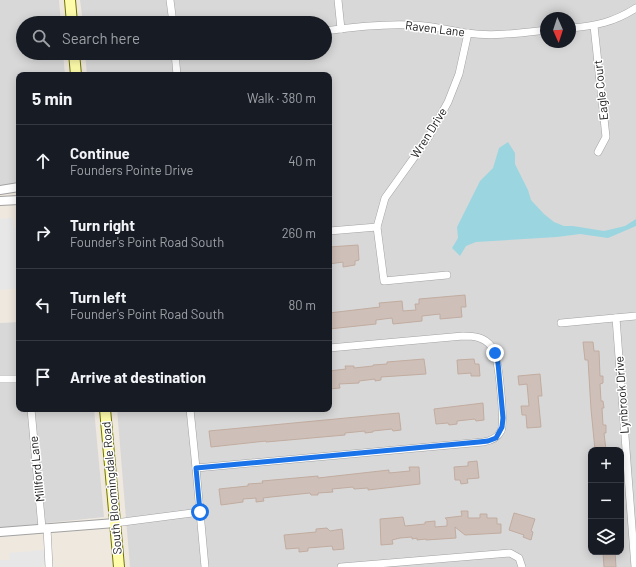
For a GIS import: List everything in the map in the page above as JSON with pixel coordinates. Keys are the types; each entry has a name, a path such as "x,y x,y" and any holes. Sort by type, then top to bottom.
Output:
{"main road":[{"path":"70,0 71,16"},
{"path":"75,60 76,72"},
{"name":"South Bloomingdale Road","path":"105,412 119,567"}],"street":[{"path":"170,0 171,16"},
{"path":"338,0 341,29"},
{"path":"576,28 594,26 615,20 636,8"},
{"name":"Raven Lane","path":"332,30 387,25 410,25 434,27 468,33 512,34 540,31"},
{"name":"Eagle Court","path":"594,26 606,138 598,152"},
{"name":"Wren Drive","path":"447,275 384,281 377,227 385,198 428,138 448,102 459,74 468,33"},
{"path":"176,60 177,72"},
{"path":"0,190 16,187"},
{"path":"0,201 16,200"},
{"path":"332,231 377,227"},
{"path":"561,323 636,316"},
{"name":"Lynbrook Drive","path":"616,318 635,567"},
{"path":"196,468 483,442 492,440 501,431 503,418 496,358 492,348 479,337 463,336 332,348"},
{"path":"0,378 16,380"},
{"name":"Millford Lane","path":"31,412 49,567"},
{"path":"190,412 205,567"},
{"path":"0,532 115,523 200,512"},
{"path":"341,567 510,553 519,558 522,567"}],"shaded area":[{"path":"0,0 59,0 60,16 16,16 16,60 64,60 65,72 16,72 16,188 0,190"},
{"path":"80,0 636,0 636,567 130,567 117,412 332,412 332,72 87,72 86,60 332,60 332,16 82,16"},
{"path":"13,218 14,228 16,228 16,288 0,290 0,219"},
{"path":"16,322 16,412 94,412 104,517 0,528 0,323"},
{"path":"44,550 45,565 42,565 42,567 0,567 0,560 10,560 9,553"}],"water":[{"path":"508,142 515,153 515,164 528,190 531,200 554,222 564,226 604,231 625,226 636,219 636,226 608,238 580,234 557,237 476,242 466,246 460,256 452,248 458,238 457,227 480,181 493,168 499,148"}],"building":[{"path":"358,245 359,260 355,261 355,265 343,267 343,262 332,264 332,247"},
{"path":"465,295 466,307 461,307 462,317 440,319 440,314 422,316 422,321 393,324 392,318 376,320 376,324 332,329 332,313 380,307 379,303 402,301 403,311 416,310 415,304 419,304 419,299"},
{"path":"583,342 593,342 594,351 599,351 600,376 603,376 603,383 600,384 601,401 603,401 604,408 602,408 603,425 606,425 606,433 604,433 606,447 595,447 588,360 585,360"},
{"path":"424,359 426,374 381,377 381,380 375,381 375,379 359,381 359,383 339,384 340,388 332,389 332,371 346,369 345,366 354,366 354,368 387,364 387,362"},
{"path":"474,359 475,364 479,364 480,376 471,376 471,373 458,374 457,360"},
{"path":"540,374 542,396 538,396 541,427 527,428 526,415 522,415 521,406 529,406 527,384 519,385 518,376"},
{"path":"483,403 484,420 476,421 475,419 457,421 457,424 449,425 448,423 436,424 434,409"},
{"path":"399,413 401,430 393,431 392,429 365,433 365,431 345,433 345,435 211,447 209,431"},
{"path":"477,461 479,478 467,479 468,483 461,484 460,480 455,480 454,467 468,466 468,462"},
{"path":"409,467 419,467 420,484 368,490 368,488 354,489 353,487 332,489 333,492 318,493 318,495 311,495 310,493 271,497 263,498 264,501 256,502 256,498 243,499 243,502 221,505 219,489 248,486 248,484 263,483 262,481 318,476 318,478 389,470 389,473 410,471"},
{"path":"461,511 468,511 468,518 480,518 480,514 487,514 487,518 497,518 497,524 501,524 501,533 465,535 455,527 456,538 417,540 417,538 412,539 412,537 400,538 392,540 393,544 381,545 380,519 403,517 405,526 425,524 425,522 435,521 435,527 447,526 447,520 445,518 462,516"},
{"path":"514,513 535,519 531,531 533,532 531,540 523,537 524,535 509,530"},
{"path":"327,528 330,531 342,529 344,549 333,550 332,546 308,548 308,551 299,552 299,548 286,549 284,535 316,532 316,529"},
{"path":"603,555 615,555 616,567 604,567"}],"route":[{"path":"200,512 196,468 479,442 496,438 501,431 503,423 498,363 495,353"}]}
